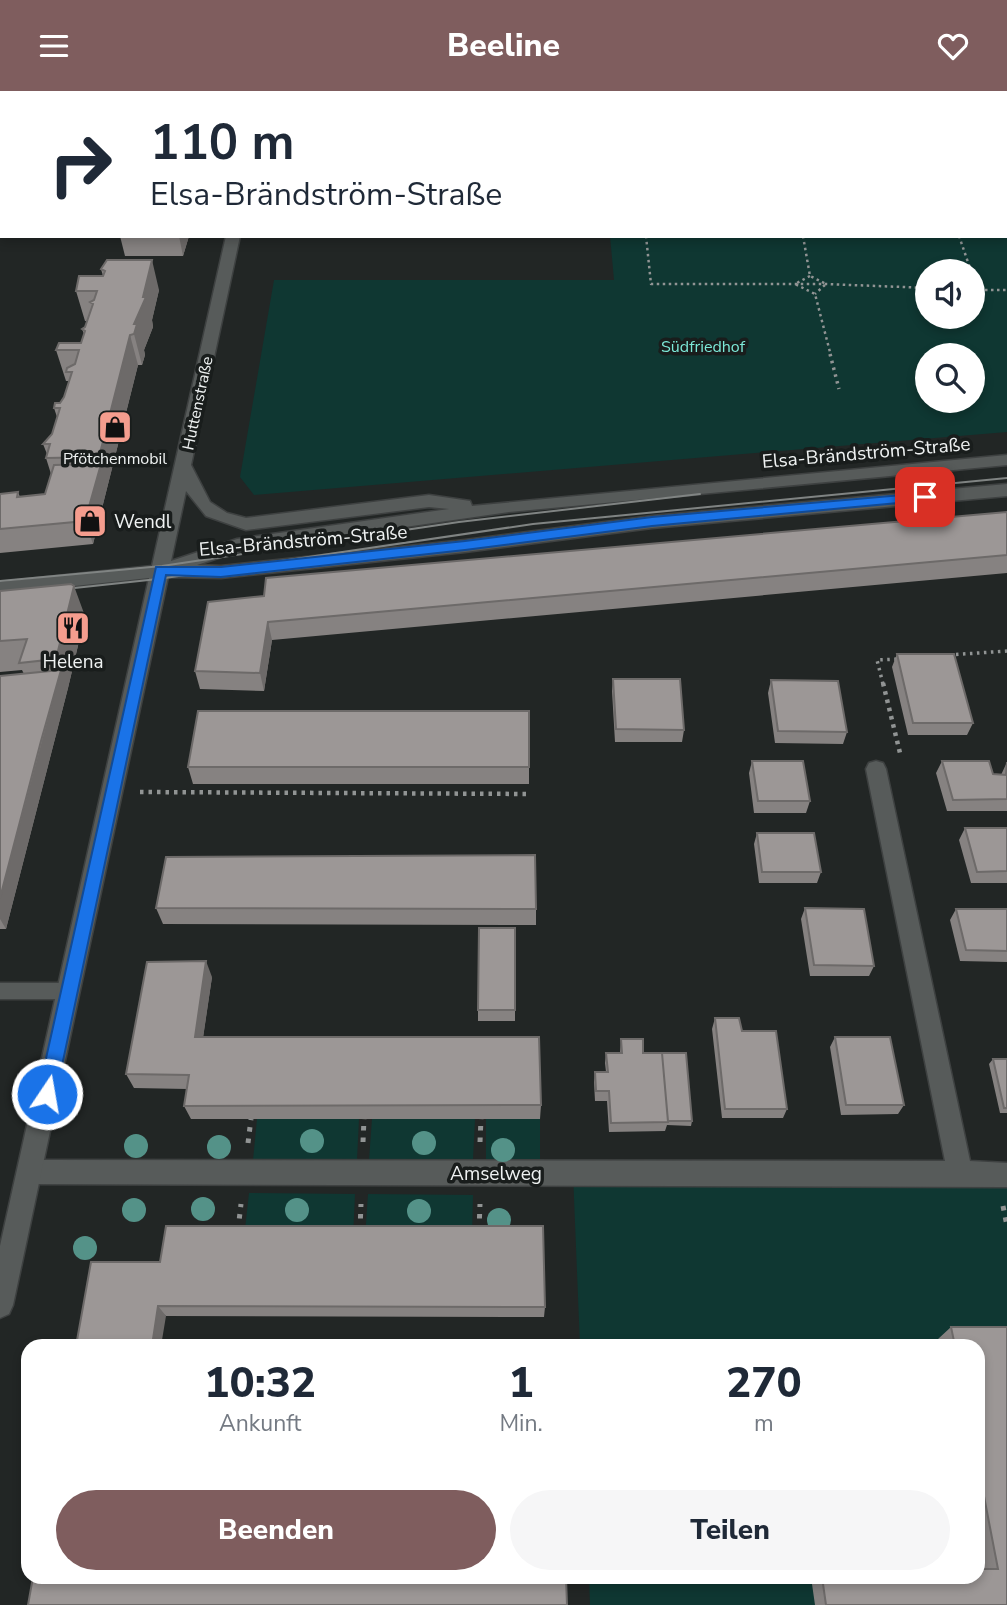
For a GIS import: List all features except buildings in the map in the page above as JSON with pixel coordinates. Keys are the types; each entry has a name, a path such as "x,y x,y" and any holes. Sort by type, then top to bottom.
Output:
{"street":[{"name":"Huttenstraße","path":"0,1305 233,238"},
{"name":"Elsa-Brändström-Straße","path":"160,571 237,545 494,508 1007,460"},
{"path":"183,465 196,498 210,512 222,519 246,524 429,501 494,508"},
{"name":"Elsa-Brändström-Straße","path":"160,571 221,572 465,546 652,521 1007,489"},
{"path":"0,588 160,571"},
{"path":"876,769 960,1173"},
{"name":"Amselweg","path":"31,1172 1007,1175"}],"lane":[{"path":"0,991 68,991"}],"path":[{"path":"646,238 650,284 827,284 915,287"},
{"path":"803,238 810,275"},
{"path":"960,238 967,259"},
{"path":"795,284 810,275"},
{"path":"810,275 827,284"},
{"path":"795,284 815,294 839,389"},
{"path":"815,294 827,284"},
{"path":"985,290 1007,290"},
{"path":"942,656 1007,651"},
{"path":"876,769 901,754 877,660 903,659"},
{"path":"113,792 531,794"}],"green space":[{"name":"Südfriedhof","path":"610,238 1007,238 1007,432 254,495 240,477 274,280 614,280"},
{"path":"257,1119 359,1119 357,1160 253,1160"},
{"path":"372,1119 475,1119 473,1159 369,1160"},
{"path":"486,1119 540,1119 540,1161 486,1160"},
{"path":"573,1173 1007,1175 1007,1605 590,1605 589,1584 985,1584 985,1339 580,1339"},
{"path":"249,1193 355,1194 353,1238 244,1238"},
{"path":"368,1194 473,1195 472,1238 365,1238"}],"tram line":[{"path":"56,590 158,579 533,524 1007,478"},
{"path":"0,581 162,566 459,522 700,494"}],"place":[{"name":"Pfötchenmobil","path":"115,427"},
{"name":"Wendl","path":"90,521"},
{"name":"Helena","path":"73,628"}],"route":[{"path":"47,1094 160,571 221,572 465,546 652,521 925,497"}]}
